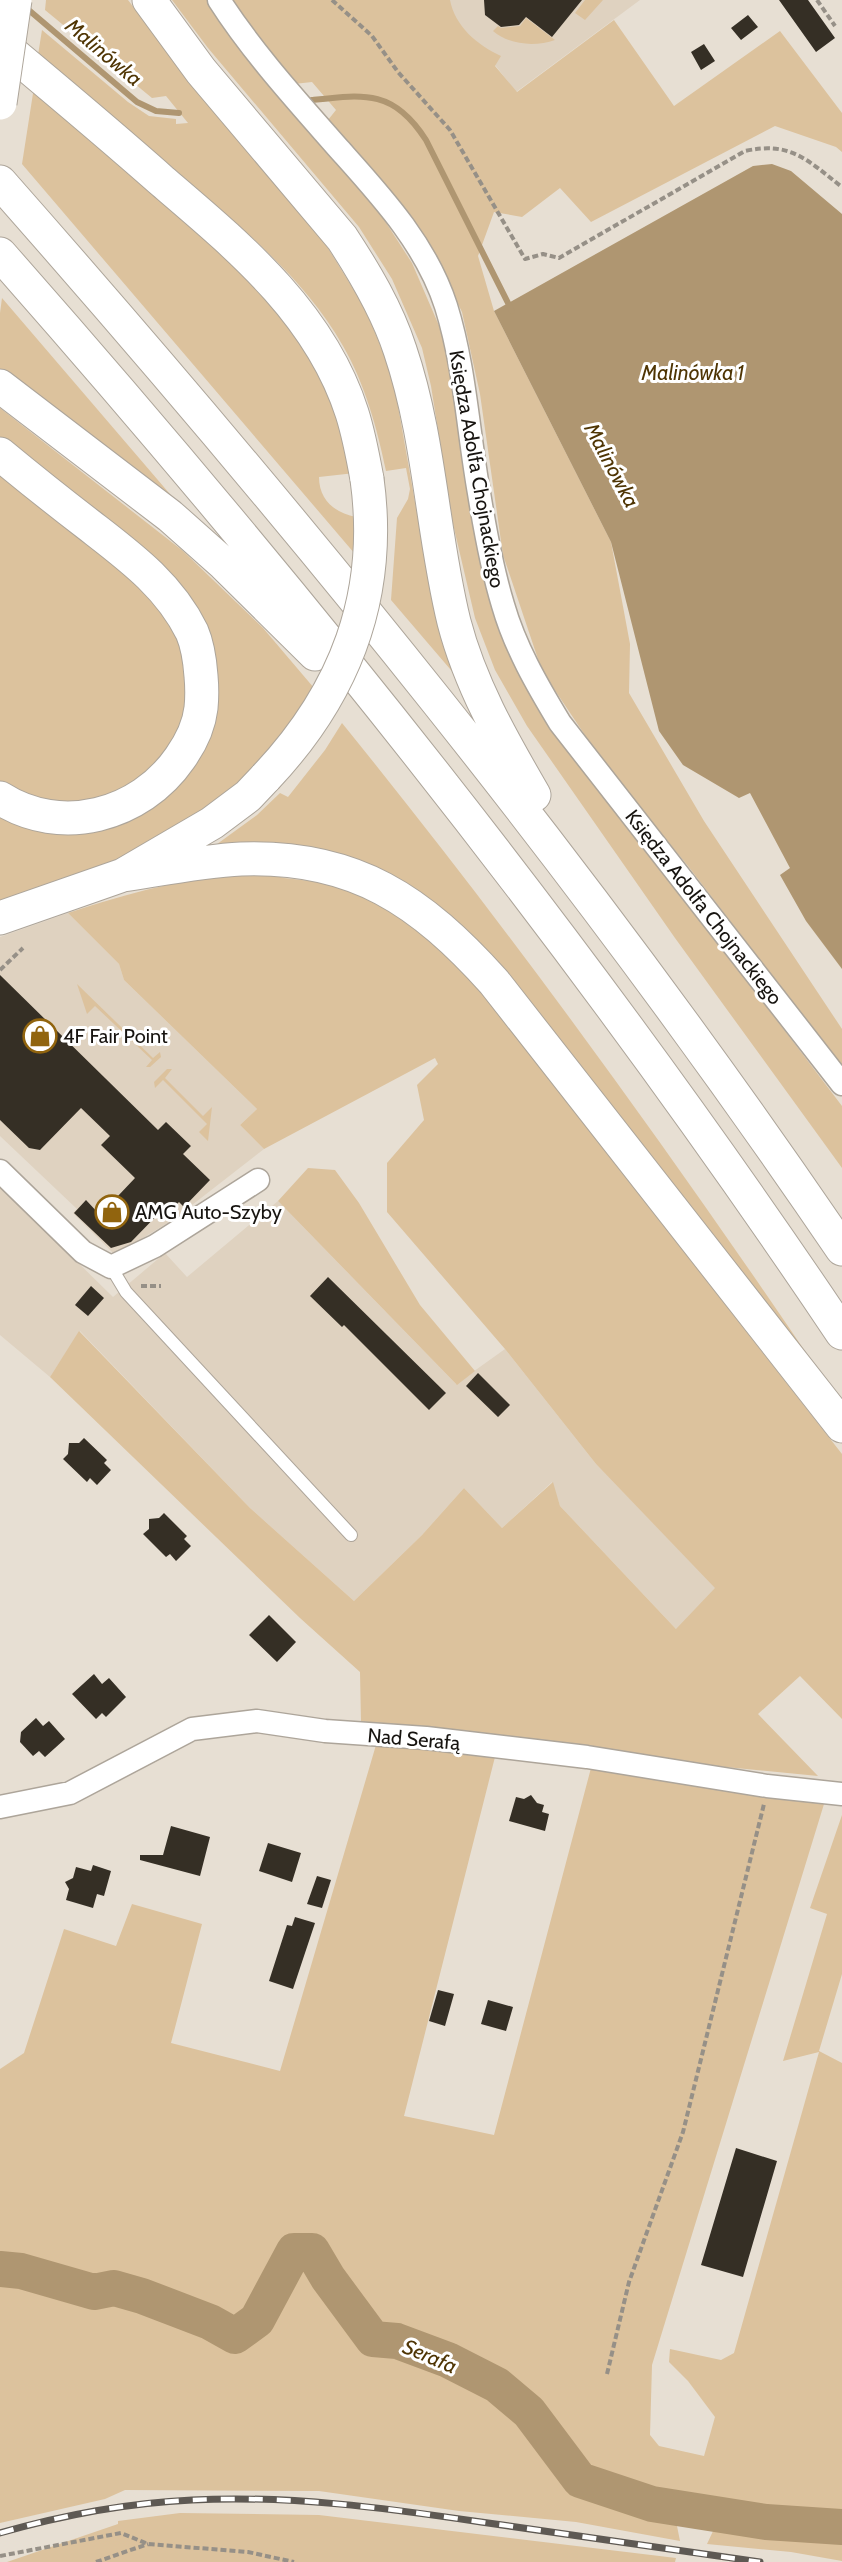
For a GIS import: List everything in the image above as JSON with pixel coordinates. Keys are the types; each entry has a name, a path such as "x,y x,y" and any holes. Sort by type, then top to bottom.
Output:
{"main road":[{"path":"0,103 15,0"},
{"path":"149,0 201,71 342,238 381,305 400,350 411,392 454,623 468,666 490,716 599,908"},
{"path":"0,43 216,227 273,282 310,329 339,381 351,412 367,479 372,532 370,560 357,626 337,680 309,728 267,777 248,796 212,823 123,874 0,918"},
{"path":"0,182 279,506 515,798 599,908 777,1153 842,1249"},
{"path":"0,254 162,440 417,750 559,933 699,1125 842,1333"},
{"path":"0,386 170,516 224,564 365,704 417,750"},
{"path":"0,454 141,566 164,589 193,634 200,659 201,685 201,710 193,735 184,752 170,772 155,787 131,803 97,816 74,818 50,817 25,811 0,798"},
{"path":"123,874 239,859 306,862 338,869 368,880 424,914 462,947 494,982 842,1426"}],"street":[{"name":"Księdza Adolfa Chojnackiego","path":"219,0 303,107 388,204 429,266 446,305 467,396 479,493 502,605 534,681 560,723 842,1084"},
{"path":"0,1172 82,1252 111,1267 155,1246 258,1180"},
{"name":"Nad Serafą","path":"0,1806 70,1793 192,1729 257,1721 325,1731 426,1738 587,1757 766,1786 842,1794"}],"lane":[{"path":"111,1267 126,1292 351,1535"}],"path":[{"path":"332,0 372,36 398,72 450,130 525,259 543,254 560,258 745,151 764,147 783,148 799,153 842,187"},
{"path":"817,0 836,26"},
{"path":"0,970 23,948"},
{"path":"607,2374 629,2282 683,2132 763,1811 766,1786"},
{"path":"0,2556 121,2533 148,2544 248,2552 294,2562"},
{"path":"96,2562 148,2544"}],"shaded area":[{"path":"46,0 128,0 171,56 323,240 365,308 387,362 395,389 432,598 456,676 391,600 397,518 408,499 410,489 406,468 386,471 369,407 358,376 343,346 314,302 260,245 182,175 38,55 42,30 128,102 149,116 176,119 176,124 188,123 166,96 152,98 45,10"},
{"path":"172,0 209,0 374,204 412,263 440,328 458,395 503,640 722,948 842,1106 842,1168 675,938 527,726 495,670 475,618 453,524 431,386 422,348 392,279 359,227 208,48"},
{"path":"229,0 450,0 457,18 468,34 501,56 495,66 517,92 614,20 674,106 780,31 842,113 842,152 836,147 775,126 591,222 560,188 522,217 494,212 478,256 494,311 611,542 630,644 629,693 704,821 842,1029 842,1067 688,866 607,768 542,671 503,555 480,394 462,312 426,240 396,197 328,120 336,110 312,82 294,84"},
{"path":"432,0 640,0 516,92 478,43"},
{"path":"585,0 603,0 585,20 575,13"},
{"path":"526,18 555,40 539,44 514,42 493,31 498,26 501,28 520,26"},
{"path":"34,87 262,287 325,376 355,473 319,477 320,485 325,499 335,509 356,517 355,554 22,164"},
{"path":"2,298 193,521 0,373"},
{"path":"0,408 183,551 263,628 314,688 258,773 139,853 0,903 0,812 152,803 210,657 0,442"},
{"path":"0,469 145,587 181,640 190,696 177,740 133,789 65,807 0,785"},
{"path":"342,723 465,879 643,1118 813,1363 462,927 213,847 257,815 280,793 288,797 325,750"},
{"path":"252,869 284,878 328,883 369,894 441,941 842,1454 842,1719 800,1676 758,1714 818,1776 664,1761 361,1722 360,1672 300,1618 50,1377 79,1331 250,1508 354,1601 422,1535 464,1488 502,1528 553,1482 560,1506 676,1629 715,1588 596,1464 505,1349 387,1212 387,1163 424,1120 417,1085 438,1064 435,1058 264,1149 240,1125 257,1109 124,980 119,964 68,913 159,887"},
{"path":"68,913 119,964 124,980 257,1109 240,1125 264,1149 174,1219 115,1255 73,1213 77,1209 0,1136 0,937"},
{"path":"77,984 153,1058 160,1052 161,1057 150,1067 146,1067 152,1060 95,1006 87,1014"},
{"path":"167,1069 172,1069 165,1078 203,1116 212,1107 208,1141 199,1132 207,1124 163,1080 155,1088 154,1082"},
{"path":"308,1168 335,1170 359,1203 420,1305 475,1371 457,1385 278,1201"},
{"path":"0,1186 113,1297 165,1253 187,1277 278,1201 456,1384 505,1349 596,1464 716,1588 677,1630 560,1506 552,1482 502,1528 464,1488 422,1535 354,1601 250,1508 80,1331 50,1377 0,1335"},
{"path":"376,1745 496,1753 404,2116 494,2135 591,1768 824,1804 652,2365 650,2435 659,2446 704,2456 715,2417 688,2381 669,2362 670,2349 721,2360 734,2353 819,2052 783,2061 827,1914 810,1908 842,1815 842,1974 819,2051 842,2063 842,2561 791,2552 707,2544 714,2529 676,2521 680,2541 576,2522 459,2511 319,2491 125,2490 105,2499 0,2523 0,2069 24,2053 64,1929 116,1946 132,1904 202,1924 171,2043 280,2071"},
{"path":"180,2513 319,2515 676,2558 675,2562 7,2562 118,2524 118,2521"}],"water":[{"name":"Malinówka 1","path":"772,164 791,171 842,214 842,969 806,921 780,875 790,868 750,793 739,798 683,765 659,731 611,542 494,311 753,166"}],"building":[{"path":"484,0 582,0 552,37 526,17 519,25 501,27 485,15"},
{"path":"779,0 808,0 835,38 816,52"},
{"path":"748,15 758,27 741,40 731,28"},
{"path":"704,44 715,61 701,70 691,52"},
{"path":"0,975 158,1130 166,1122 191,1146 183,1154 210,1180 184,1207 179,1202 170,1211 165,1207 131,1242 111,1248 74,1213 86,1200 100,1215 135,1178 101,1145 110,1136 81,1108 40,1150 29,1148 0,1120"},
{"path":"328,1277 446,1393 429,1410 344,1325 342,1327 310,1296"},
{"path":"91,1286 104,1298 88,1316 75,1305"},
{"path":"478,1373 510,1405 498,1417 466,1386"},
{"path":"84,1438 107,1460 104,1463 111,1470 97,1485 90,1478 87,1482 63,1459 68,1454 69,1443 79,1443"},
{"path":"164,1513 187,1536 184,1539 191,1546 176,1561 170,1554 166,1557 143,1534 149,1529 149,1519 159,1518"},
{"path":"269,1615 296,1642 277,1662 249,1635"},
{"path":"94,1674 102,1684 109,1678 126,1697 106,1717 102,1713 96,1719 72,1694"},
{"path":"36,1718 43,1726 49,1721 65,1739 45,1757 39,1751 33,1756 20,1742 21,1732"},
{"path":"531,1795 537,1803 544,1805 542,1812 549,1814 545,1831 509,1821 516,1797 524,1799"},
{"path":"171,1826 210,1837 200,1876 140,1860 140,1855 163,1855"},
{"path":"268,1843 301,1853 292,1882 259,1871"},
{"path":"93,1865 111,1871 104,1896 97,1894 93,1908 66,1900 69,1889 65,1882 73,1878 76,1867 91,1871"},
{"path":"317,1876 331,1880 322,1908 307,1904"},
{"path":"295,1917 315,1923 293,1989 269,1981 287,1925 292,1926"},
{"path":"438,1990 454,1994 445,2026 429,2021"},
{"path":"488,2000 513,2007 506,2031 481,2024"},
{"path":"736,2148 777,2161 743,2277 701,2265"}],"waterway":[{"name":"Malinówka","path":"24,6 137,102 156,111 179,113"},
{"name":"Malinówka","path":"312,100 348,97 377,99 402,112 414,124 426,140 512,311"},
{"name":"Serafa","path":"0,2269 21,2271 94,2292 114,2288 142,2296 210,2322 235,2336 257,2320 294,2251 312,2251 328,2278 373,2339 397,2341 448,2360 497,2385 529,2412 580,2480 652,2504 766,2522 842,2527"}],"railway":[{"path":"0,2533 71,2515 119,2507 192,2500 265,2499 409,2512 760,2562"}],"place":[{"name":"4F Fair Point","path":"40,1036"},
{"name":"AMG Auto-Szyby","path":"112,1212"}]}
